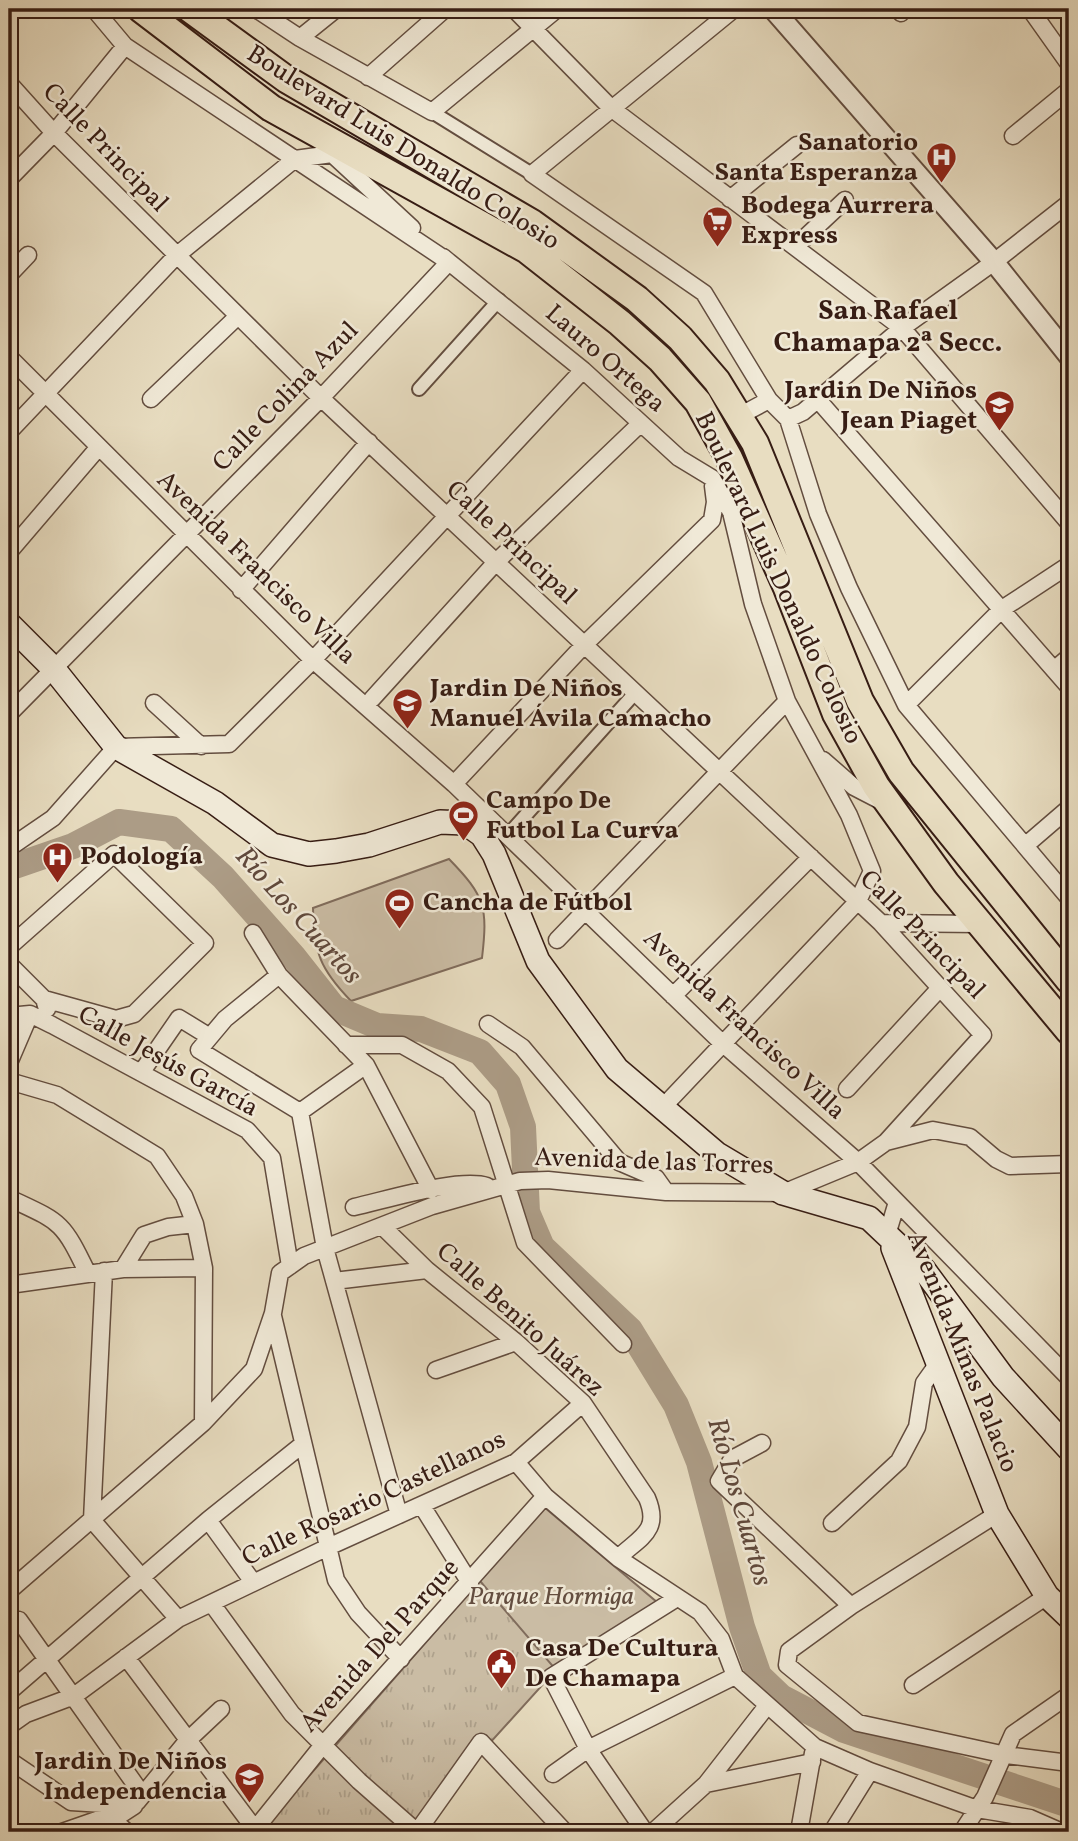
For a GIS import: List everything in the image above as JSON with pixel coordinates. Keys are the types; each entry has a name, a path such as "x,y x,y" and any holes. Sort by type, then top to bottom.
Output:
{"highway":[{"name":"Boulevard Luis Donaldo Colosio","path":"141,9 271,108 527,250 620,323 660,359 698,402 729,458 773,556 836,714 890,806 980,924 1069,1031"},
{"name":"Boulevard Luis Donaldo Colosio","path":"190,9 286,79 532,223 637,299 680,338 717,381 741,415 811,575 860,701 894,760 969,859 1069,980"}],"main road":[{"path":"9,624 53,668 117,747 215,803 272,845 309,854 369,845 471,814"},
{"name":"Avenida Minas Palacio","path":"471,814 494,853 538,961 617,1069 717,1153 783,1193 869,1219 887,1235 998,1514 1046,1596 1069,1617"},
{"path":"887,1235 924,1270 1003,1377 1069,1449"}],"street":[{"name":"Lauro Ortega","path":"94,9 125,46 449,262 499,299 583,370 679,458 712,478 731,512 753,604 786,701 849,816 872,871 858,901"},
{"path":"256,9 532,174 704,293 769,400 788,419 818,514 849,588 906,705 1069,898"},
{"path":"300,37 336,9"},
{"path":"368,77 445,9"},
{"path":"514,9 611,108 902,328 1069,523"},
{"path":"432,112 557,9"},
{"path":"532,174 734,9"},
{"path":"773,9 995,262 1069,355"},
{"path":"1030,9 1069,64"},
{"path":"9,179 54,133 125,46"},
{"name":"Calle Principal","path":"9,83 54,133 321,398 881,923 982,1035 886,1142"},
{"path":"1013,136 1069,90"},
{"path":"730,199 797,145"},
{"path":"9,432 176,256 295,159 332,154 449,262"},
{"path":"795,247 845,200"},
{"path":"788,419 819,401 902,328 995,262 1069,203"},
{"path":"9,275 28,255"},
{"name":"Calle Colina Azul","path":"9,714 321,398 449,262"},
{"path":"419,389 499,299"},
{"path":"152,399 237,316"},
{"name":"Avenida Francisco Villa","path":"9,357 184,535 313,660 454,784 471,814 507,836 721,1042 858,1162 1069,1378"},
{"path":"15,844 53,818 117,747 229,744 448,518 583,370"},
{"path":"741,415 769,400"},
{"path":"819,401 1069,687"},
{"path":"372,699 496,562 641,423"},
{"path":"241,590 369,442"},
{"path":"9,552 98,448"},
{"path":"454,784 584,645 712,520 715,502 712,478"},
{"path":"731,512 773,556"},
{"path":"906,705 1002,609 1069,565"},
{"path":"1054,670 1069,657"},
{"path":"507,836 635,693"},
{"path":"557,940 786,701"},
{"path":"155,704 201,746"},
{"path":"814,751 854,786 890,806"},
{"path":"1026,845 1069,808"},
{"path":"9,947 114,854 205,943 134,1014 116,1019 44,999"},
{"path":"673,996 811,857"},
{"path":"663,1107 721,1042 858,901"},
{"path":"881,923 980,924"},
{"path":"253,933 279,975 366,1065 431,1190"},
{"path":"9,964 44,999 52,1025"},
{"path":"279,975 225,1019 199,1050 300,1112 325,1248 399,1515"},
{"path":"847,1089 940,988"},
{"path":"9,1016 30,1014 9,1063"},
{"name":"Calle Jesús García","path":"30,1014 247,1130 272,1158 290,1266"},
{"path":"141,1073 179,1018 210,1037"},
{"path":"488,1024 522,1047 619,1162 656,1178 666,1192"},
{"path":"346,1045 401,1045 448,1071 482,1107 525,1243 623,1344"},
{"path":"300,1112 366,1065"},
{"path":"9,1081 57,1096 157,1157 184,1195 195,1224 204,1268 203,1423"},
{"path":"886,1142 933,1130 970,1137 996,1159 1010,1166 1069,1164"},
{"name":"Avenida de las Torres","path":"290,1266 325,1248 382,1226 507,1184 548,1180 666,1192 783,1193 858,1162 886,1142"},
{"path":"354,1207 431,1190 478,1183 507,1184"},
{"path":"9,1198 55,1219 69,1235 87,1272"},
{"path":"887,1235 897,1202"},
{"path":"123,1269 144,1235 195,1224"},
{"name":"Calle Benito Juárez","path":"382,1226 427,1270 516,1342 583,1403 648,1498 653,1511 654,1521 650,1528 618,1558"},
{"path":"9,1591 203,1423 254,1369 273,1313 281,1273 290,1266"},
{"path":"9,1285 87,1272 204,1268"},
{"path":"334,1281 427,1270"},
{"path":"104,1271 92,1520 178,1619"},
{"path":"273,1313 326,1548 336,1580 358,1613 401,1659"},
{"path":"436,1370 516,1342"},
{"path":"832,1523 899,1461 917,1427 924,1382 939,1362"},
{"name":"Calle Rosario Castellanos","path":"9,1726 26,1714 74,1696 178,1619 516,1462 583,1403"},
{"path":"762,1443 733,1459 719,1481 851,1606"},
{"path":"9,1692 208,1520 303,1444"},
{"path":"516,1462 545,1496 618,1558 700,1612 721,1639 734,1676 813,1754 1030,1818 1062,1832"},
{"name":"Avenida Del Parque","path":"255,1832 322,1746 545,1496"},
{"path":"422,1506 470,1583"},
{"path":"998,1514 851,1606 789,1651 788,1665 858,1723 1002,1761 1069,1763"},
{"path":"208,1520 253,1582"},
{"path":"913,1685 1046,1596"},
{"path":"645,1832 588,1749 551,1678 677,1598"},
{"path":"212,1604 292,1714 322,1746 417,1832 481,1742 565,1832"},
{"path":"19,1620 74,1696 138,1800"},
{"path":"126,1657 255,1832"},
{"path":"553,1774 588,1749 734,1676"},
{"path":"962,1832 981,1803 1013,1734 1069,1695"},
{"path":"653,1832 706,1784 766,1707"},
{"path":"138,1800 97,1830 106,1832 123,1829 138,1800 187,1741 221,1709"},
{"path":"706,1784 813,1754"},
{"path":"799,1832 813,1754"},
{"path":"9,1760 71,1802 138,1800"},
{"path":"832,1832 870,1771"},
{"path":"62,1832 138,1800"}],"green space":[{"name":"Cancha de Fútbol","path":"449,859 470,883 481,903 484,914 482,958 351,1001 332,979 321,959 315,937 313,908"},
{"name":"Parque Hormiga","path":"544,1507 556,1670 409,1832 260,1832"},
{"path":"544,1507 658,1603 556,1670 480,1581"}],"waterway":[{"name":"Río Los Cuartos","path":"9,868 73,846 119,822 171,829 223,877 293,956 334,1008 377,1026 421,1029 480,1052 508,1084 523,1127 527,1212 542,1247 630,1330 676,1405 699,1462 742,1627 759,1676 781,1697 844,1730 1069,1805"}],"place":[{"name":"Sanatorio Santa Esperanza","path":"941,185"},
{"name":"Bodega Aurrera Express","path":"718,248"},
{"name":"Jardin De Niños Jean Piaget","path":"1000,433"},
{"name":"Jardin De Niños Manuel Ávila Camacho","path":"407,731"},
{"name":"Campo De Futbol La Curva","path":"463,843"},
{"name":"Podología","path":"57,884"},
{"name":"Cancha de Fútbol","path":"400,930"},
{"name":"Casa De Cultura De Chamapa","path":"502,1691"},
{"name":"Jardin De Niños Independencia","path":"250,1804"}],"district":[{"name":"San Rafael Chamapa 2ª Secc.","path":"888,327"}]}
